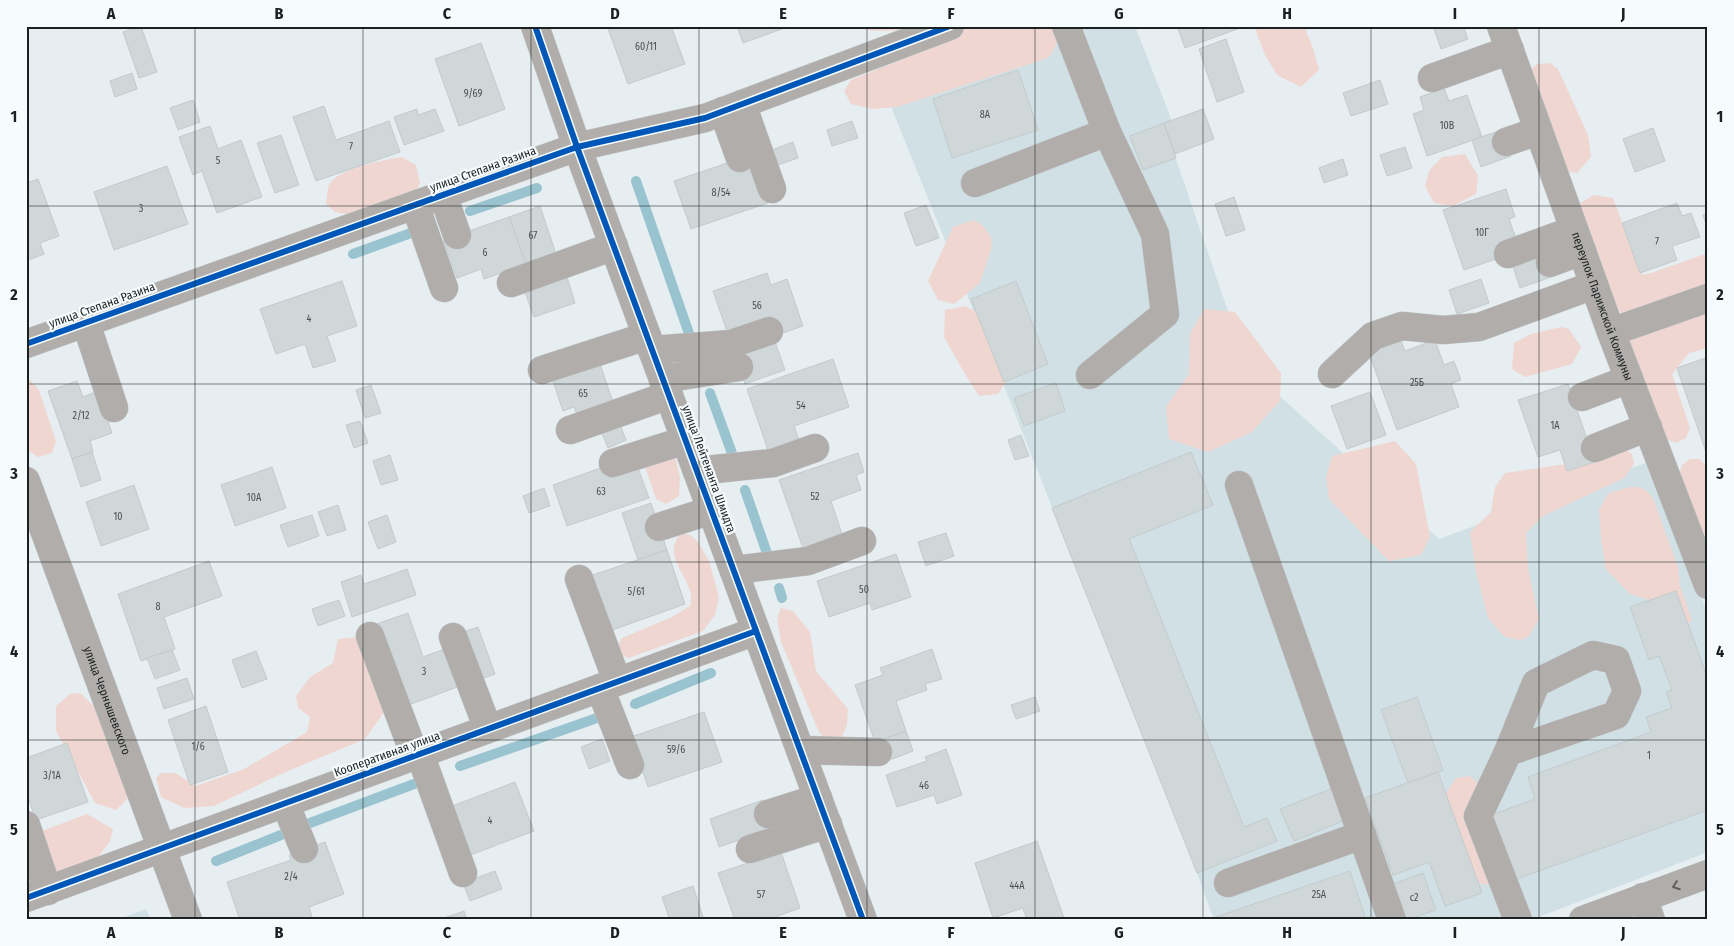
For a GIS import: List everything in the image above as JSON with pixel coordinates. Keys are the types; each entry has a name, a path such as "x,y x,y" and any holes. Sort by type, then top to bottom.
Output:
{"street":[{"name":"улица Лейтенанта Шмидта","path":"535,26 577,147 828,824 856,918"},
{"name":"улица Степана Разина","path":"26,344 577,147 705,118 950,26"},
{"path":"1066,26 1107,132 1155,234 1165,314 1090,375"},
{"path":"1432,78 1506,38"},
{"name":"переулок Парижской Коммуны","path":"1506,38 1611,332 1708,585"},
{"path":"732,108 740,158"},
{"path":"732,108 772,189"},
{"path":"1506,142 1538,131"},
{"path":"975,183 1107,132"},
{"path":"443,195 457,235"},
{"path":"415,205 444,288"},
{"path":"1508,254 1578,241"},
{"path":"1550,263 1578,241"},
{"path":"511,283 614,246"},
{"path":"1332,374 1373,336 1395,328 1402,326 1443,330 1479,327 1594,285"},
{"path":"1611,332 1708,298"},
{"path":"86,323 114,408"},
{"path":"542,370 650,343 731,344 769,331"},
{"path":"570,430 666,387 739,367"},
{"path":"1582,397 1629,379"},
{"path":"1594,448 1648,427"},
{"path":"612,463 686,440"},
{"path":"697,471 773,463 815,448"},
{"name":"улица Чернышевского","path":"26,481 33,522 162,849 188,920"},
{"path":"1239,485 1392,920"},
{"path":"659,527 712,510"},
{"path":"734,570 808,561 862,541"},
{"path":"580,579 630,765"},
{"name":"Кооперативная улица","path":"33,891 162,849 756,630"},
{"path":"370,636 423,753 463,873"},
{"path":"452,637 496,726"},
{"path":"486,677 496,726"},
{"path":"800,750 878,752"},
{"path":"1508,752 1478,816 1518,920"},
{"path":"423,753 456,804"},
{"path":"768,814 818,798"},
{"path":"285,804 304,849"},
{"path":"750,850 828,824"},
{"path":"26,825 33,891"},
{"path":"1228,883 1362,835"},
{"path":"1583,920 1647,908 1708,874"}],"shaded area":[{"path":"845,26 917,26 913,30 874,31"},
{"path":"964,26 1056,26 1057,39 1055,47 1048,58 897,107 873,109 851,104 844,91 851,80 918,53 947,32"},
{"path":"985,26 1135,26 1172,121 1164,124 1247,367 1439,539 1651,461 1708,615 1708,852 1531,920 1214,920 1008,396 875,67"},
{"path":"1254,26 1304,26 1319,70 1301,87 1277,75 1265,55"},
{"path":"1550,63 1558,69 1588,135 1591,157 1577,173 1560,170 1527,73 1537,64"},
{"path":"1465,154 1478,176 1476,194 1453,206 1434,203 1425,186 1429,171 1442,157"},
{"path":"402,157 416,165 420,184 415,192 352,215 335,212 326,204 329,185 342,174 362,166"},
{"path":"1594,195 1613,198 1642,275 1708,253 1708,348 1689,353 1672,374 1690,428 1686,438 1676,443 1658,436 1625,357 1626,318 1610,300 1577,220 1580,203"},
{"path":"974,220 982,225 991,237 992,246 980,283 954,304 938,300 928,281 953,227"},
{"path":"965,306 979,313 1009,378 998,394 979,396 944,337 945,310"},
{"path":"1204,309 1235,312 1281,373 1280,401 1252,432 1208,452 1169,439 1166,407 1189,374 1190,334"},
{"path":"1561,327 1569,329 1581,347 1572,364 1525,377 1512,369 1514,343 1531,334"},
{"path":"26,378 39,390 56,441 52,453 38,457 26,449"},
{"path":"1395,441 1416,464 1430,537 1421,555 1389,561 1329,499 1326,477 1332,456"},
{"path":"1621,446 1632,454 1634,464 1624,478 1543,516 1526,533 1528,568 1539,619 1528,637 1520,640 1505,637 1488,618 1476,572 1470,532 1491,512 1495,487 1505,473 1579,462"},
{"path":"675,457 680,477 679,496 666,504 656,499 642,458"},
{"path":"1690,459 1700,459 1708,471 1708,541 1700,538 1678,479 1682,465"},
{"path":"1630,487 1638,487 1644,490 1654,501 1678,567 1680,586 1692,620 1687,625 1675,608 1630,594 1606,569 1601,540 1599,509 1609,493"},
{"path":"681,533 690,535 698,542 709,561 719,597 715,615 703,631 629,658 619,654 617,646 622,638 672,617 690,606 691,594 674,556 676,541"},
{"path":"781,608 793,611 810,632 816,671 848,709 847,725 837,747 828,742 819,732 781,642 777,618"},
{"path":"358,637 385,711 365,739 281,774 214,806 184,808 161,797 156,778 161,773 175,773 196,786 244,769 307,732 310,717 298,708 296,696 310,677 333,663 338,639"},
{"path":"80,693 97,709 116,757 128,798 116,810 95,803 56,731 56,706 70,694"},
{"path":"1469,776 1482,786 1493,885 1481,884 1465,868 1442,799 1456,778"},
{"path":"87,814 113,829 110,841 92,866 57,872 43,862 42,831"},
{"path":"146,909 151,920 117,920"}],"building":[{"path":"141,26 157,72 139,78 123,32"},
{"path":"607,26 671,26 685,64 628,84"},
{"path":"737,26 781,26 782,29 743,43"},
{"path":"1177,26 1240,26 1240,28 1185,48"},
{"path":"1433,26 1463,26 1468,39 1441,49"},
{"path":"1226,39 1244,92 1217,102 1199,49"},
{"path":"481,43 505,109 459,126 435,59"},
{"path":"1018,70 1038,130 952,158 933,99"},
{"path":"132,73 137,89 115,97 110,81"},
{"path":"1380,80 1388,104 1351,116 1343,93"},
{"path":"1444,88 1449,101 1467,95 1482,137 1427,156 1413,114 1424,110 1420,97"},
{"path":"193,100 200,122 178,130 170,108"},
{"path":"324,106 336,140 389,121 400,152 316,181 293,117"},
{"path":"417,109 418,115 435,109 444,131 404,145 394,117"},
{"path":"1203,109 1214,139 1175,154 1164,123"},
{"path":"852,121 858,138 832,146 827,130"},
{"path":"1164,123 1176,158 1143,170 1130,136"},
{"path":"210,126 218,149 241,140 262,197 217,213 202,171 193,175 179,137"},
{"path":"1653,128 1665,161 1635,172 1623,139"},
{"path":"1502,130 1511,156 1481,167 1472,140"},
{"path":"281,135 299,185 275,193 257,143"},
{"path":"793,142 798,158 775,166 769,151"},
{"path":"1405,147 1412,168 1387,176 1380,155"},
{"path":"751,155 768,203 691,229 674,181"},
{"path":"1343,159 1348,175 1324,183 1319,168"},
{"path":"167,166 188,224 114,250 94,192"},
{"path":"38,179 59,236 40,243 44,254 26,261 26,183"},
{"path":"1506,189 1515,217 1509,219 1518,244 1499,258 1464,270 1443,210"},
{"path":"1234,197 1245,230 1226,236 1215,204"},
{"path":"1677,203 1682,216 1691,213 1700,237 1672,246 1677,260 1640,273 1622,223"},
{"path":"926,205 939,238 916,246 904,213"},
{"path":"540,206 556,254 526,264 509,217"},
{"path":"1708,213 1708,229 1703,215"},
{"path":"509,217 526,264 484,279 481,269 457,278 443,240"},
{"path":"1546,251 1554,276 1520,288 1512,263"},
{"path":"767,273 771,285 787,279 803,326 777,335 728,334 713,291"},
{"path":"567,277 575,303 534,317 525,292"},
{"path":"1481,279 1489,303 1457,314 1449,290"},
{"path":"342,281 357,326 327,336 336,361 313,368 305,344 276,354 260,309"},
{"path":"1016,281 1048,364 1004,382 971,299"},
{"path":"1399,336 1405,351 1435,340 1444,365 1454,361 1461,380 1451,384 1459,407 1397,430 1367,348"},
{"path":"774,339 785,370 745,384 734,352"},
{"path":"1708,357 1708,451 1706,452 1677,368"},
{"path":"833,359 849,407 794,426 799,440 768,450 747,389"},
{"path":"600,364 614,405 578,417 574,407 563,411 553,381"},
{"path":"77,381 83,397 98,391 112,433 90,441 93,452 72,459 48,391"},
{"path":"1056,383 1065,411 1024,426 1014,398"},
{"path":"1568,384 1595,462 1567,471 1560,450 1538,457 1518,400"},
{"path":"371,385 381,413 365,418 356,390"},
{"path":"1370,392 1386,435 1347,449 1331,406"},
{"path":"618,419 626,440 608,448 599,426"},
{"path":"360,421 368,443 354,448 346,425"},
{"path":"1021,435 1029,456 1015,460 1008,440"},
{"path":"92,452 101,480 81,487 72,459"},
{"path":"1191,452 1213,505 1129,539 1244,827 1267,818 1277,841 1197,873 1052,508"},
{"path":"858,453 864,472 856,475 861,490 831,501 842,534 803,548 779,480"},
{"path":"390,455 398,480 381,485 373,461"},
{"path":"606,466 610,478 638,468 649,498 567,526 553,485"},
{"path":"272,467 286,508 235,526 221,485"},
{"path":"134,485 149,529 101,546 86,502"},
{"path":"544,488 550,506 529,513 523,496"},
{"path":"651,503 667,550 638,560 622,513"},
{"path":"338,505 346,530 327,536 318,512"},
{"path":"312,515 319,536 288,547 280,525"},
{"path":"387,515 396,542 378,549 368,522"},
{"path":"946,533 954,556 926,566 918,542"},
{"path":"667,550 685,604 607,632 587,577"},
{"path":"896,554 911,597 872,610 870,603 829,617 817,581"},
{"path":"209,561 222,596 164,617 175,649 141,661 118,594"},
{"path":"407,569 416,595 352,617 341,582 361,575 364,584"},
{"path":"1676,591 1708,679 1708,810 1514,880 1491,815 1535,799 1528,777 1651,732 1646,717 1672,708 1666,692 1672,690 1659,656 1649,660 1630,607"},
{"path":"339,600 345,616 318,626 312,609"},
{"path":"408,613 423,657 450,647 460,686 403,707 374,625"},
{"path":"478,627 495,674 475,681 458,634"},
{"path":"932,649 942,679 925,684 927,690 896,701 906,731 875,742 855,685 883,675 880,668"},
{"path":"172,650 180,670 155,679 147,658"},
{"path":"256,651 267,679 242,688 232,660"},
{"path":"187,678 194,699 164,709 157,688"},
{"path":"1035,697 1040,711 1016,719 1011,705"},
{"path":"1417,697 1443,770 1408,783 1381,710"},
{"path":"206,706 228,772 190,785 168,720"},
{"path":"704,712 722,762 648,787 631,737"},
{"path":"906,731 913,751 882,763 875,742"},
{"path":"602,739 610,761 589,769 581,747"},
{"path":"67,743 88,802 36,820 26,792 26,758"},
{"path":"946,749 962,795 937,804 934,795 897,807 886,775 927,761 925,757"},
{"path":"1438,772 1482,893 1445,906 1429,862 1393,875 1365,798"},
{"path":"515,782 534,831 465,857 447,808"},
{"path":"1333,788 1345,820 1294,841 1280,809"},
{"path":"763,800 773,828 719,847 710,819"},
{"path":"1037,841 1064,918 1058,920 1027,920 1023,908 993,918 975,863"},
{"path":"325,842 344,894 309,907 313,920 240,920 227,882 291,860 289,855"},
{"path":"781,852 800,908 767,920 735,920 718,873"},
{"path":"495,871 502,889 470,901 463,883"},
{"path":"1350,871 1366,920 1214,920 1213,918"},
{"path":"1423,873 1436,910 1406,920 1393,884"},
{"path":"693,886 704,920 670,920 662,897"},
{"path":"464,911 467,920 441,920 441,919"}],"waterway":[{"path":"636,181 693,345"},
{"path":"470,211 537,188"},
{"path":"353,254 411,233"},
{"path":"710,393 733,456"},
{"path":"745,490 769,559"},
{"path":"779,588 782,598"},
{"path":"635,704 711,673"},
{"path":"460,766 597,718"},
{"path":"310,823 422,781"},
{"path":"216,861 281,835"}],"cycle path":[{"path":"535,26 577,147 863,920"},
{"path":"26,344 577,147 705,118 950,26"},
{"path":"26,898 756,631"}]}
